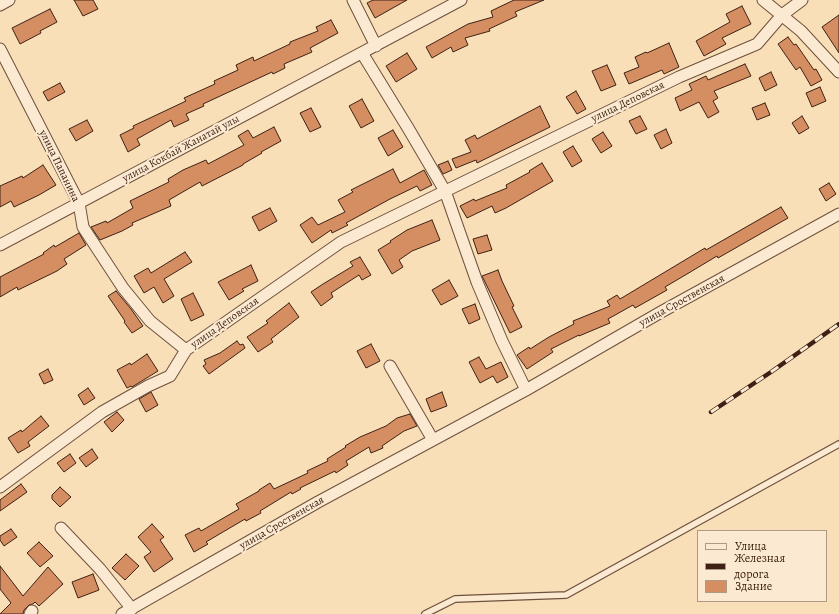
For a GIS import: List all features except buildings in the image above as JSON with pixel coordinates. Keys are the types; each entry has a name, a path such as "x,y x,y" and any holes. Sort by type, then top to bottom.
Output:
{"street":[{"path":"0,5 9,0"},
{"path":"353,0 376,46"},
{"name":"улица Кокбай Жанатай улы","path":"0,245 461,0"},
{"path":"763,0 801,31 839,72"},
{"name":"улица Деповская","path":"0,487 102,412 148,386 170,376 186,350 341,242 679,77 757,44 782,15 802,0"},
{"name":"улица Папанина","path":"0,49 79,203 83,227 123,288 150,321 186,350"},
{"path":"362,53 445,191 476,282 526,390"},
{"name":"улица Сроственская","path":"61,528 100,569 127,611 318,502 526,390 661,312 839,214"},
{"path":"390,366 433,440"}],"lane":[{"path":"425,614 455,598 566,595 839,444"}],"railway":[{"path":"711,412 839,324"}]}
